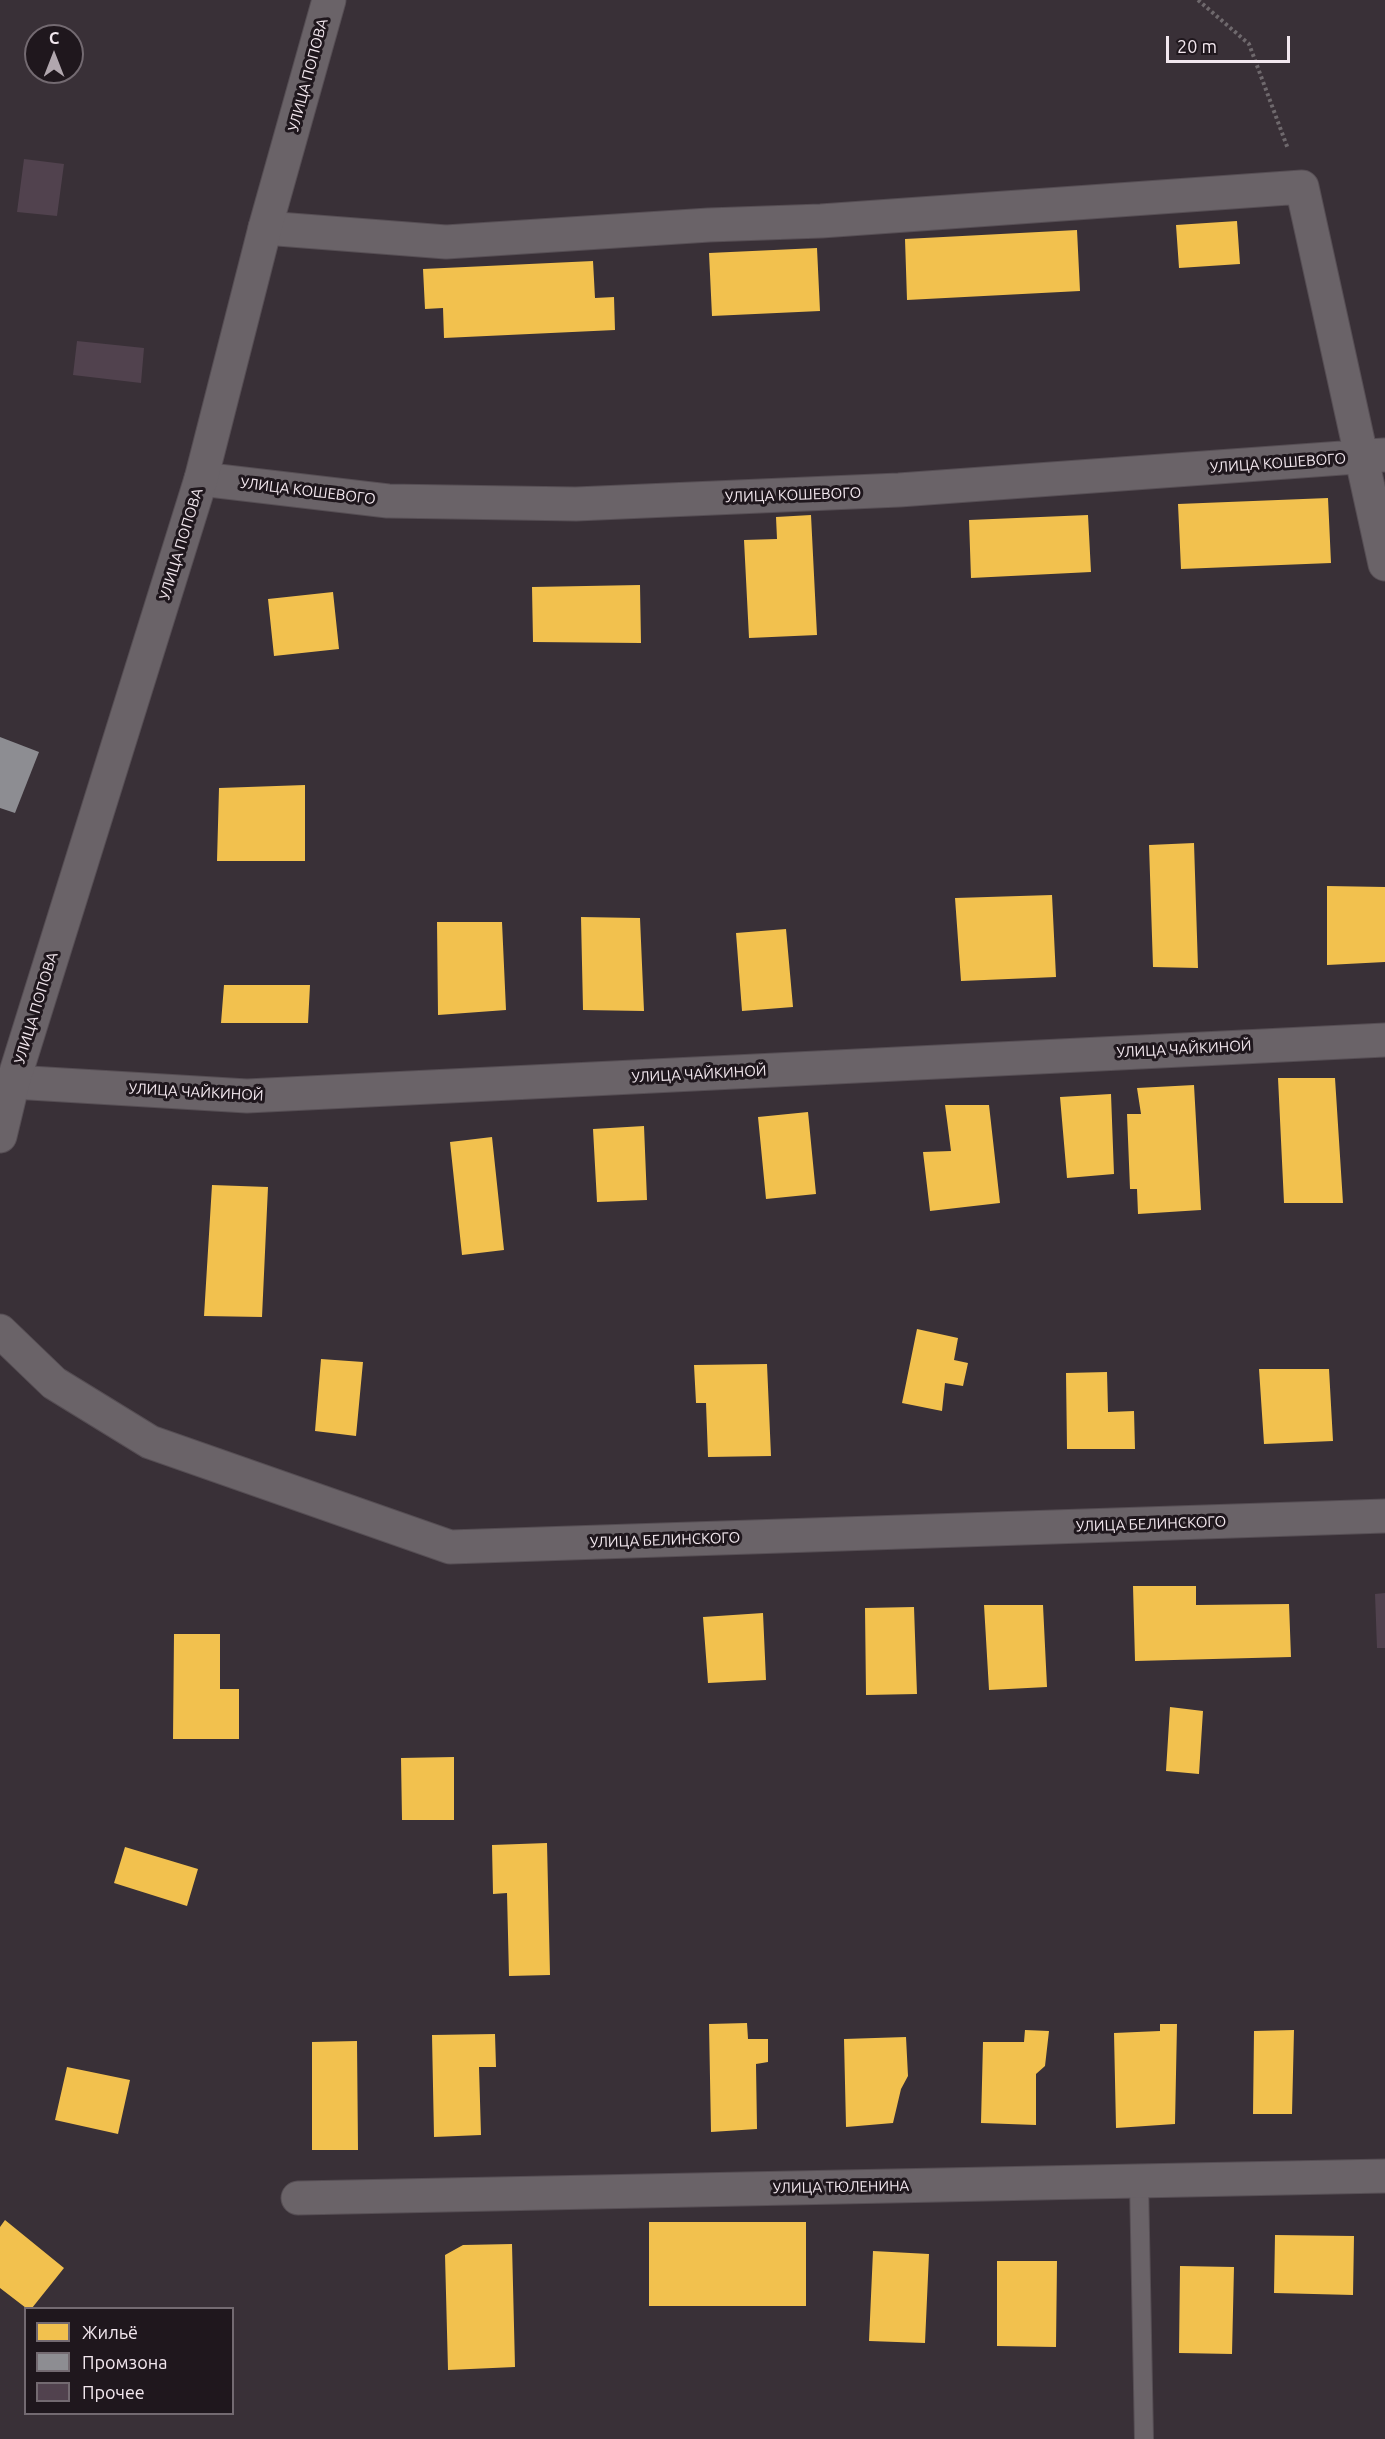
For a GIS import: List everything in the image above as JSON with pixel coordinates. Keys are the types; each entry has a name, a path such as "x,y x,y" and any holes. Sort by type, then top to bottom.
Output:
{"street":[{"name":"УЛИЦА ПОПОВА","path":"13,1082 201,479 265,228 329,0"},
{"path":"265,228 446,242 709,225 832,220 1302,187 1374,456 1385,564"},
{"name":"УЛИЦА КОШЕВОГО","path":"201,479 388,501 576,504 899,490 1374,456"},
{"name":"УЛИЦА ЧАЙКИНОЙ","path":"13,1082 246,1096 1385,1040"},
{"path":"0,1136 13,1082"},
{"name":"УЛИЦА БЕЛИНСКОГО","path":"0,1331 54,1383 150,1442 450,1547 1385,1516"},
{"name":"УЛИЦА ТЮЛЕНИНА","path":"298,2198 1385,2176"}],"lane":[{"path":"1140,2181 1144,2439"}],"path":[{"path":"1198,0 1249,44 1302,187"}],"building: Жильё":[{"path":"1237,221 1240,264 1179,268 1176,225"},
{"path":"1077,230 1080,291 907,300 905,239"},
{"path":"817,248 820,311 712,316 709,253"},
{"path":"593,261 595,298 614,297 615,330 444,338 443,308 425,309 423,269"},
{"path":"1328,498 1331,563 1181,569 1178,504"},
{"path":"811,515 817,635 749,638 744,540 777,539 776,517"},
{"path":"1088,515 1091,572 971,578 969,520"},
{"path":"640,585 641,643 533,642 532,587"},
{"path":"333,592 339,649 274,656 268,599"},
{"path":"305,785 305,861 217,861 219,788"},
{"path":"1194,843 1198,968 1153,967 1149,845"},
{"path":"1327,886 1385,887 1385,962 1327,965"},
{"path":"1052,895 1056,977 961,981 955,898"},
{"path":"581,917 640,918 644,1011 583,1010"},
{"path":"437,922 502,922 506,1010 438,1015"},
{"path":"786,929 793,1007 742,1011 736,933"},
{"path":"224,985 310,985 308,1023 221,1023"},
{"path":"1278,1078 1335,1078 1343,1203 1284,1203"},
{"path":"1194,1085 1201,1210 1138,1214 1137,1189 1130,1189 1127,1114 1141,1114 1137,1088"},
{"path":"1111,1094 1114,1174 1067,1178 1060,1097"},
{"path":"945,1105 989,1105 1000,1203 930,1211 923,1152 951,1151"},
{"path":"808,1112 816,1194 766,1199 758,1117"},
{"path":"644,1126 647,1200 597,1202 593,1129"},
{"path":"492,1137 504,1250 462,1255 450,1142"},
{"path":"212,1185 268,1187 262,1317 204,1316"},
{"path":"917,1329 958,1338 954,1360 968,1363 963,1386 945,1383 942,1411 902,1403"},
{"path":"321,1359 363,1362 356,1436 315,1431"},
{"path":"767,1364 771,1456 708,1457 706,1403 696,1403 694,1365"},
{"path":"1259,1369 1329,1369 1333,1441 1264,1444"},
{"path":"1107,1372 1108,1412 1134,1411 1135,1449 1067,1449 1066,1373"},
{"path":"1133,1586 1196,1586 1196,1605 1289,1604 1291,1657 1135,1661"},
{"path":"984,1605 1043,1605 1047,1687 989,1690"},
{"path":"914,1607 917,1694 866,1695 865,1608"},
{"path":"763,1613 766,1680 708,1683 703,1617"},
{"path":"174,1634 220,1634 220,1689 239,1689 239,1739 173,1739"},
{"path":"1170,1707 1203,1711 1199,1774 1166,1771"},
{"path":"454,1757 454,1820 402,1820 401,1758"},
{"path":"547,1843 550,1975 509,1976 507,1893 493,1894 492,1845"},
{"path":"125,1847 198,1869 187,1906 114,1883"},
{"path":"747,2023 748,2039 768,2039 768,2062 756,2064 757,2129 711,2132 709,2024"},
{"path":"1160,2024 1177,2024 1175,2124 1116,2128 1114,2033 1160,2031"},
{"path":"1025,2030 1049,2031 1045,2066 1036,2074 1036,2125 981,2123 983,2042 1024,2042"},
{"path":"1294,2030 1292,2114 1253,2114 1254,2031"},
{"path":"495,2034 496,2067 479,2067 481,2135 434,2137 432,2035"},
{"path":"906,2037 908,2076 901,2089 893,2123 846,2127 844,2039"},
{"path":"357,2041 358,2150 312,2150 312,2042"},
{"path":"67,2067 130,2080 118,2134 55,2120"},
{"path":"5,2220 64,2268 33,2307 25,2307 0,2288 0,2227"},
{"path":"649,2222 806,2222 806,2306 649,2306"},
{"path":"1275,2235 1354,2236 1353,2295 1274,2293"},
{"path":"512,2244 515,2367 448,2370 445,2255 463,2245"},
{"path":"873,2251 929,2254 925,2343 869,2341"},
{"path":"997,2261 1057,2261 1056,2347 997,2346"},
{"path":"1180,2266 1234,2267 1232,2354 1179,2353"}],"building: Промзона":[{"path":"0,737 39,752 15,813 0,808"}],"building: Прочее":[{"path":"24,159 64,164 57,216 17,212"},
{"path":"77,341 144,348 141,383 73,375"},
{"path":"1385,1593 1385,1648 1377,1648 1375,1594"}]}
